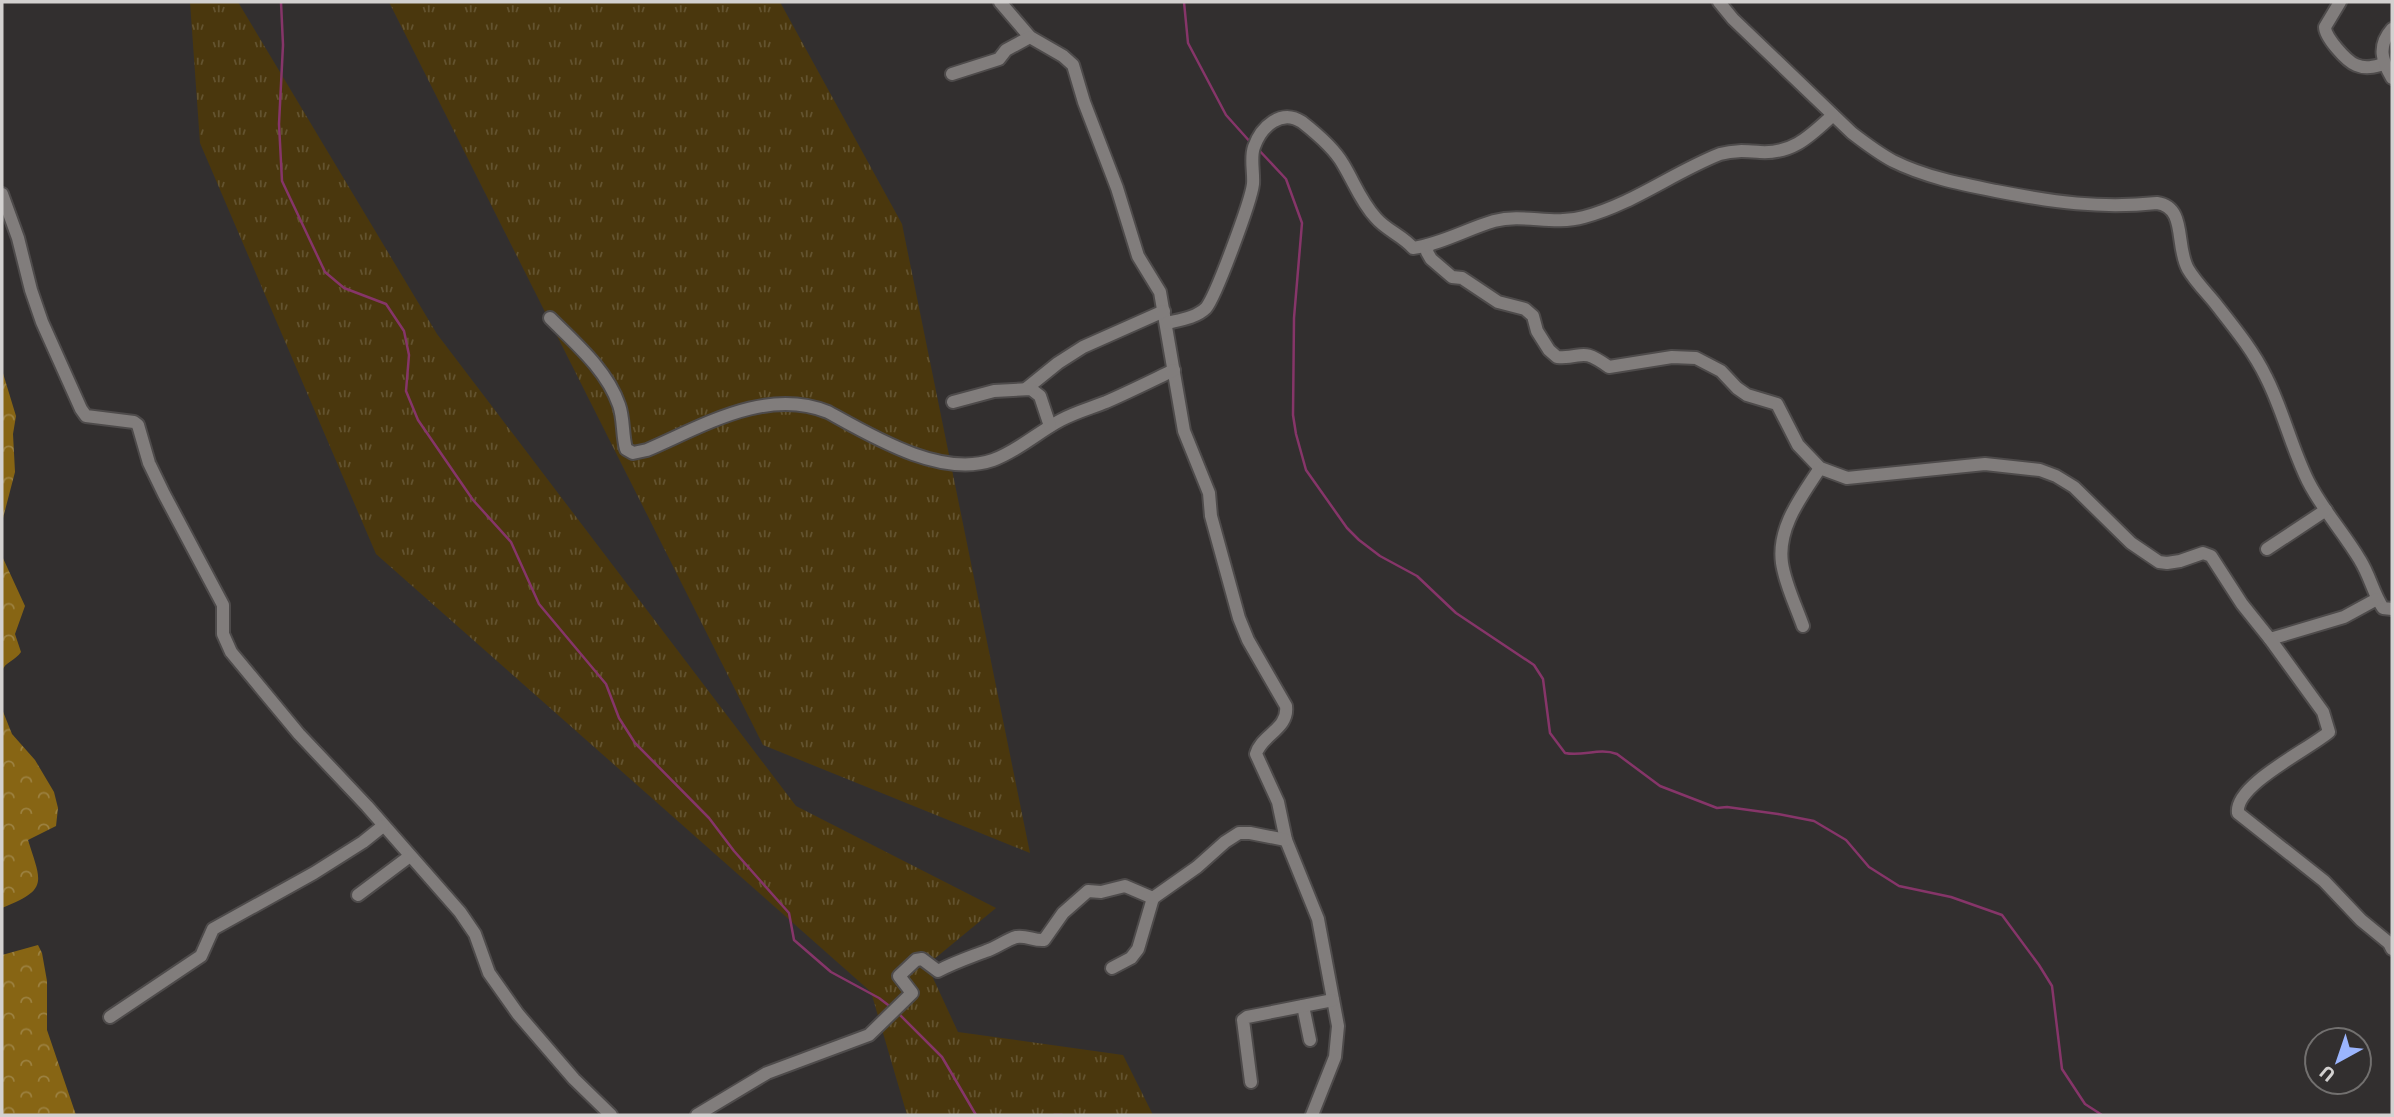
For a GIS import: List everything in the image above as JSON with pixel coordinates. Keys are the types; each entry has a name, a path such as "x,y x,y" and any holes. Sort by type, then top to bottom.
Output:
{"street":[{"path":"1000,2 1030,37 1073,65 1138,256 1157,285 1184,431 1209,493 1209,508 1239,618 1248,640 1286,705 1287,712 1283,721 1259,746 1256,754 1278,802 1286,840 1318,919 1338,1026 1335,1057 1312,1115"},
{"path":"1719,2 1733,19 1833,115 1891,160 1942,179 2057,203 2106,206 2157,203 2170,208 2178,222 2180,248 2186,266 2237,331 2260,366 2309,483 2362,562 2377,599 2383,608 2392,609"},
{"path":"2340,2 2325,27 2327,37 2357,66 2369,68 2384,64"},
{"path":"2392,29 2382,46 2384,64 2392,78"},
{"path":"952,74 999,59 1006,50 1030,37"},
{"path":"1027,388 1083,347 1165,317 1197,314 1210,301 1253,186 1254,146 1268,124 1276,120 1288,116 1300,121 1319,137 1342,163 1364,203 1377,220 1413,248 1508,218 1555,222 1595,214 1720,154 1735,150 1774,152 1790,149 1833,115"},
{"path":"2,194 51,346 83,414 136,423 149,463 164,495 223,605 223,634 231,652 299,734 460,912 475,934 489,973 517,1014 574,1079 611,1115"},
{"path":"1428,245 1427,252 1431,259 1452,277 1462,278 1498,302 1519,307 1529,313 1549,349 1557,357 1583,353 1609,367 1672,357 1696,358 1710,364 1747,395 1777,404 1798,445 1820,468 1854,479 1985,464 2026,468 2056,476 2074,487 2131,543 2159,562 2180,561 2203,553 2211,556 2242,604 2323,712 2329,732 2257,781 2240,801 2238,813 2324,881 2361,920 2389,943 2392,949"},
{"path":"550,318 595,364 612,389 623,418 626,449 633,453 647,450 736,412 792,403 816,407 918,456 966,464 1002,456 1050,426 1174,370"},
{"path":"953,402 994,391 1027,388 1040,396 1050,426"},
{"path":"1803,626 1784,573 1782,542 1795,507 1820,468"},
{"path":"2267,549 2326,510"},
{"path":"2270,639 2344,617 2377,599"},
{"path":"110,1017 201,956 213,929 314,873 363,842 383,825"},
{"path":"1112,968 1131,958 1138,949 1153,898 1180,880 1225,842 1239,834 1250,833 1286,840"},
{"path":"358,895 411,856"},
{"path":"697,1115 767,1073 869,1035 912,993 900,976 916,960 922,959 938,971 1015,937 1044,940 1063,913 1088,891 1101,892 1125,886 1153,898"},
{"path":"1251,1082 1243,1020 1333,1000"},
{"path":"1303,1006 1310,1040"}],"green space":[{"path":"190,2 238,2 437,334 796,806 996,908 927,965 958,1032 1123,1055 1153,1115 907,1115 871,992 376,554 200,143"},
{"path":"389,2 780,2 902,224 1030,853 763,745"},
{"path":"2,370 16,416 13,434 15,472 2,522"},
{"path":"2,556 25,606 15,634 21,652 2,671"},
{"path":"2,709 12,734 35,760 54,792 58,808 56,826 28,840 38,883 27,896 2,908"},
{"path":"38,945 47,981 47,1030 76,1115 2,1115 2,955"}],"waterway":[{"path":"281,2 283,45 279,124 282,181 325,272 344,288 386,304 404,331 409,355 406,391 418,420 473,500 511,542 539,604 606,684 619,718 635,743 709,818 734,851 789,913 794,940 831,972 892,1008"},
{"path":"1184,2 1188,43 1226,115 1252,144"},
{"path":"1257,148 1286,179 1302,223 1294,318 1293,415 1296,434 1306,470 1347,528 1380,556 1417,576 1456,613 1534,665 1543,679 1550,733 1565,753 1604,751 1617,754 1660,786 1717,808 1727,807 1814,821 1846,840 1869,867 1899,886 1951,897 2002,915 2052,986 2062,1069 2085,1104 2102,1115"},
{"path":"897,1012 942,1057 976,1115"},
{"path":"1054,1115 1062,1115"}]}
